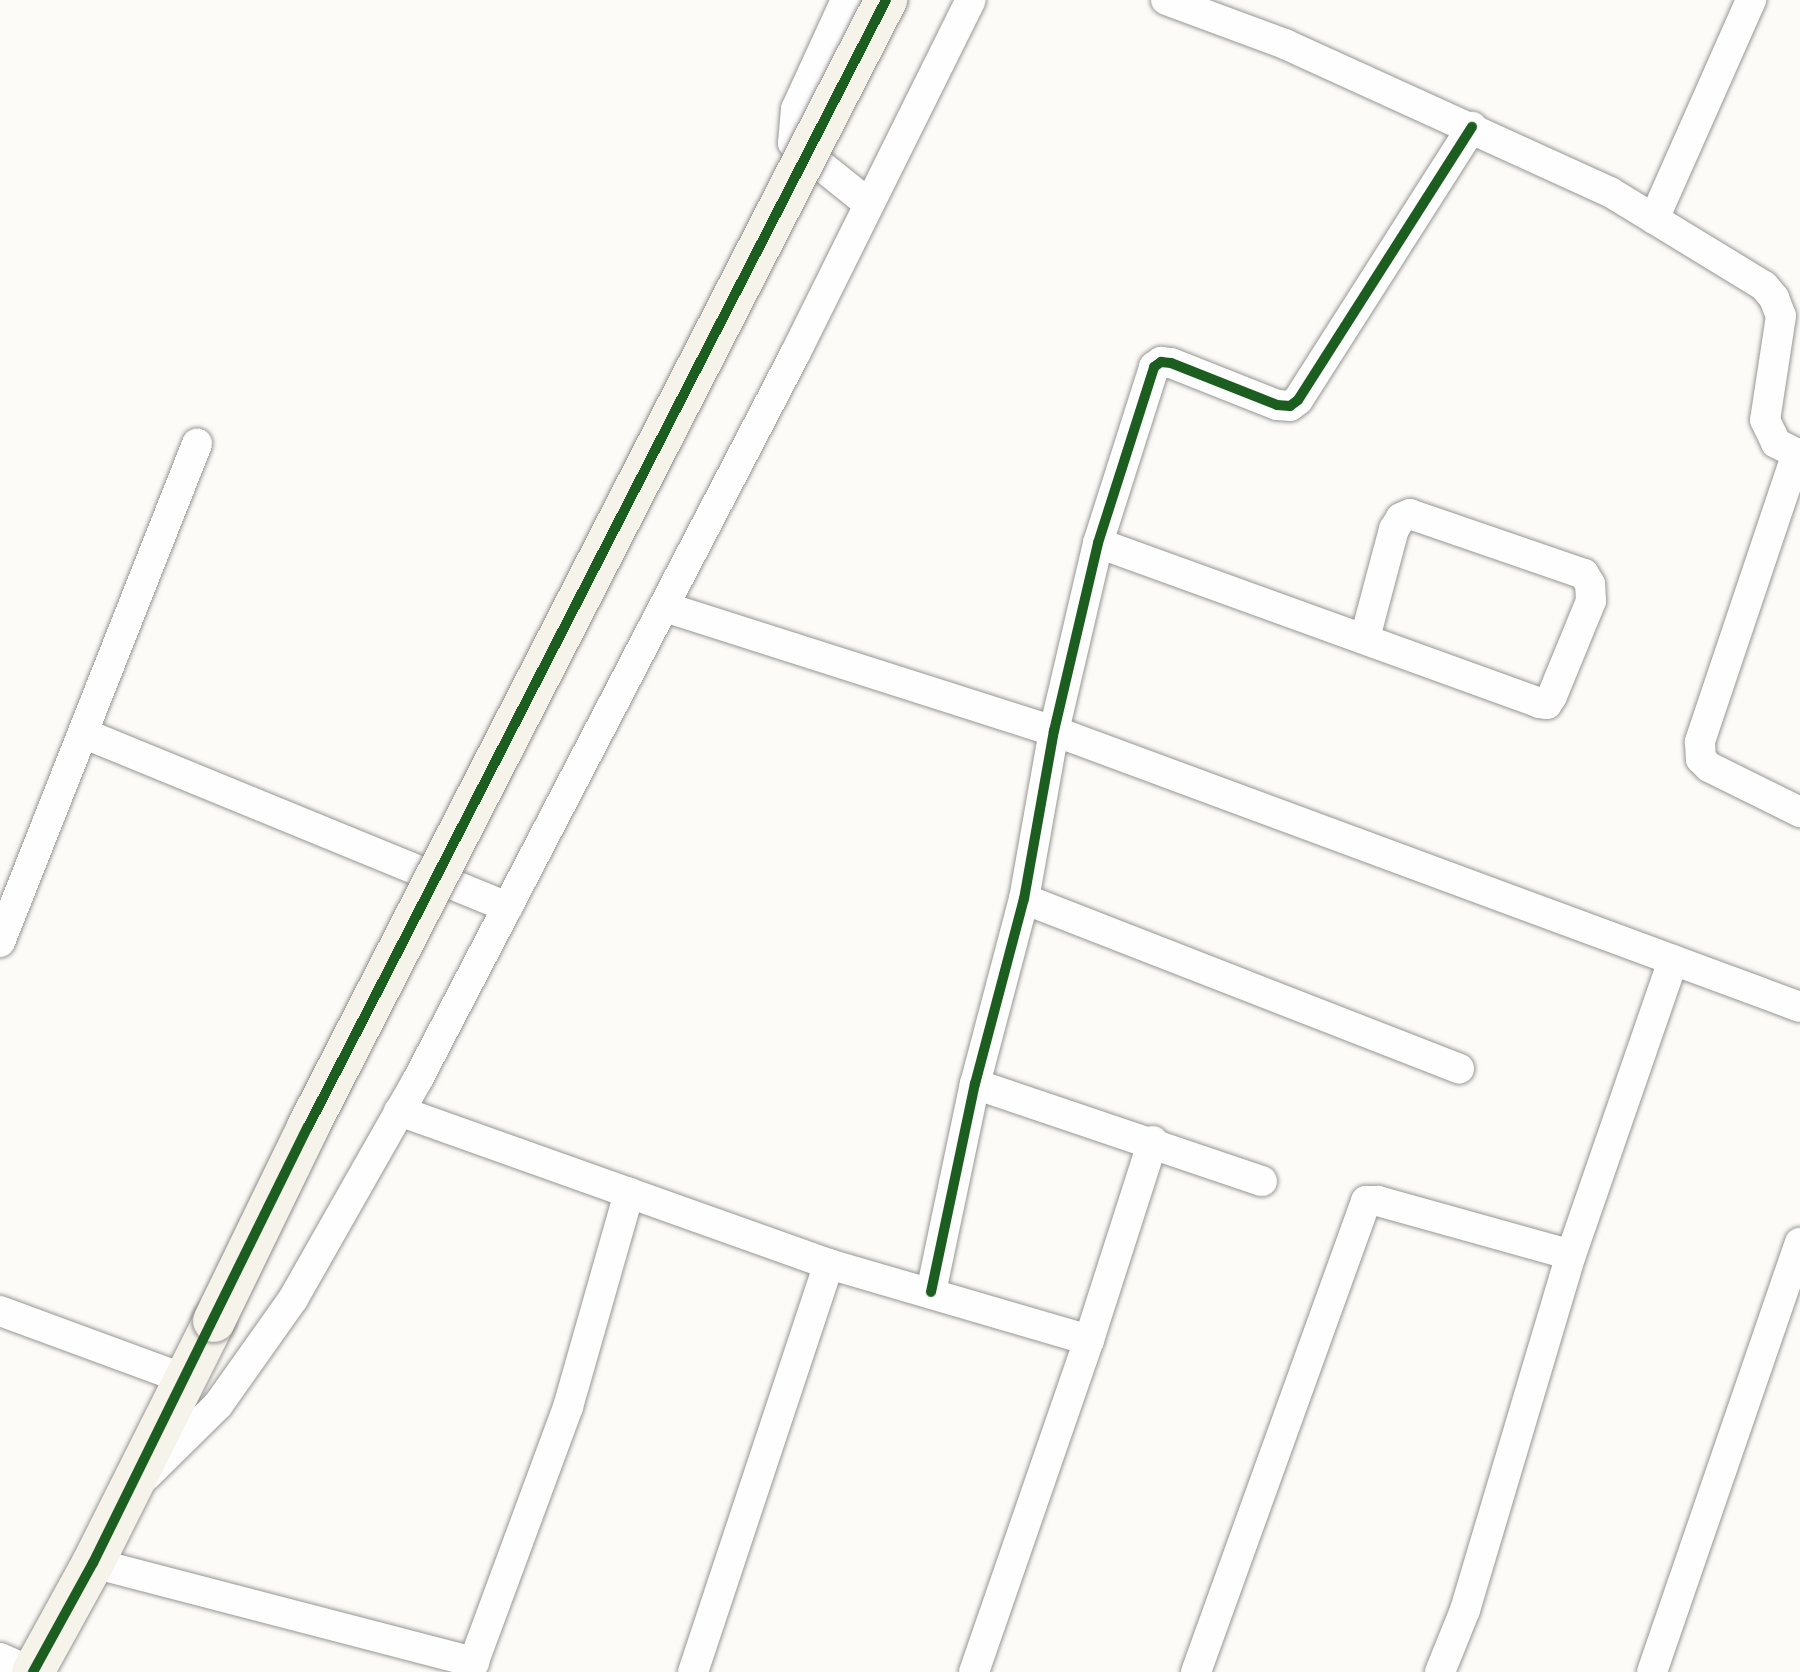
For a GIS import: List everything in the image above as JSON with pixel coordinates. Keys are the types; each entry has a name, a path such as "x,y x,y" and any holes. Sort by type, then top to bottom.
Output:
{"street":[{"path":"846,0 796,109 793,143 869,204"},
{"path":"0,1658 32,1672 93,1563 308,1127 551,660 690,377 886,0"},
{"path":"127,1494 227,1394 293,1299 399,1111 665,607 971,0"},
{"path":"1166,0 1285,44 1610,192 1764,286 1774,298 1781,316 1765,420 1776,443 1798,454 1700,742 1701,759 1709,767 1800,812"},
{"path":"1654,219 1751,0"},
{"path":"931,1292 975,1084 1024,899 1054,731 1098,543 1154,367 1161,362 1171,363 1277,405 1290,406 1298,400 1472,127"},
{"path":"0,942 197,444"},
{"path":"1098,543 1547,704 1591,601 1590,584 1584,574 1410,514 1401,518 1394,529 1365,638"},
{"path":"665,607 1054,731 1800,1007"},
{"path":"83,733 508,907"},
{"path":"1024,899 1459,1069"},
{"path":"1440,1672 1465,1610 1571,1255 1673,960"},
{"path":"975,1084 1153,1141 1262,1181"},
{"path":"399,1111 829,1264 1089,1340"},
{"path":"974,1672 1089,1340 1153,1141"},
{"path":"93,1563 472,1667 568,1407 629,1193"},
{"path":"1196,1672 1366,1201 1378,1201 1571,1255"},
{"path":"1652,1672 1800,1243"},
{"path":"693,1672 829,1264"},
{"path":"0,1311 185,1379"}],"cycle path":[{"path":"33,1672 93,1563 308,1127 886,0"},
{"path":"931,1292 975,1084 1024,899 1054,731 1098,543 1154,367 1161,362 1171,363 1277,405 1290,406 1298,400 1472,127"}]}
